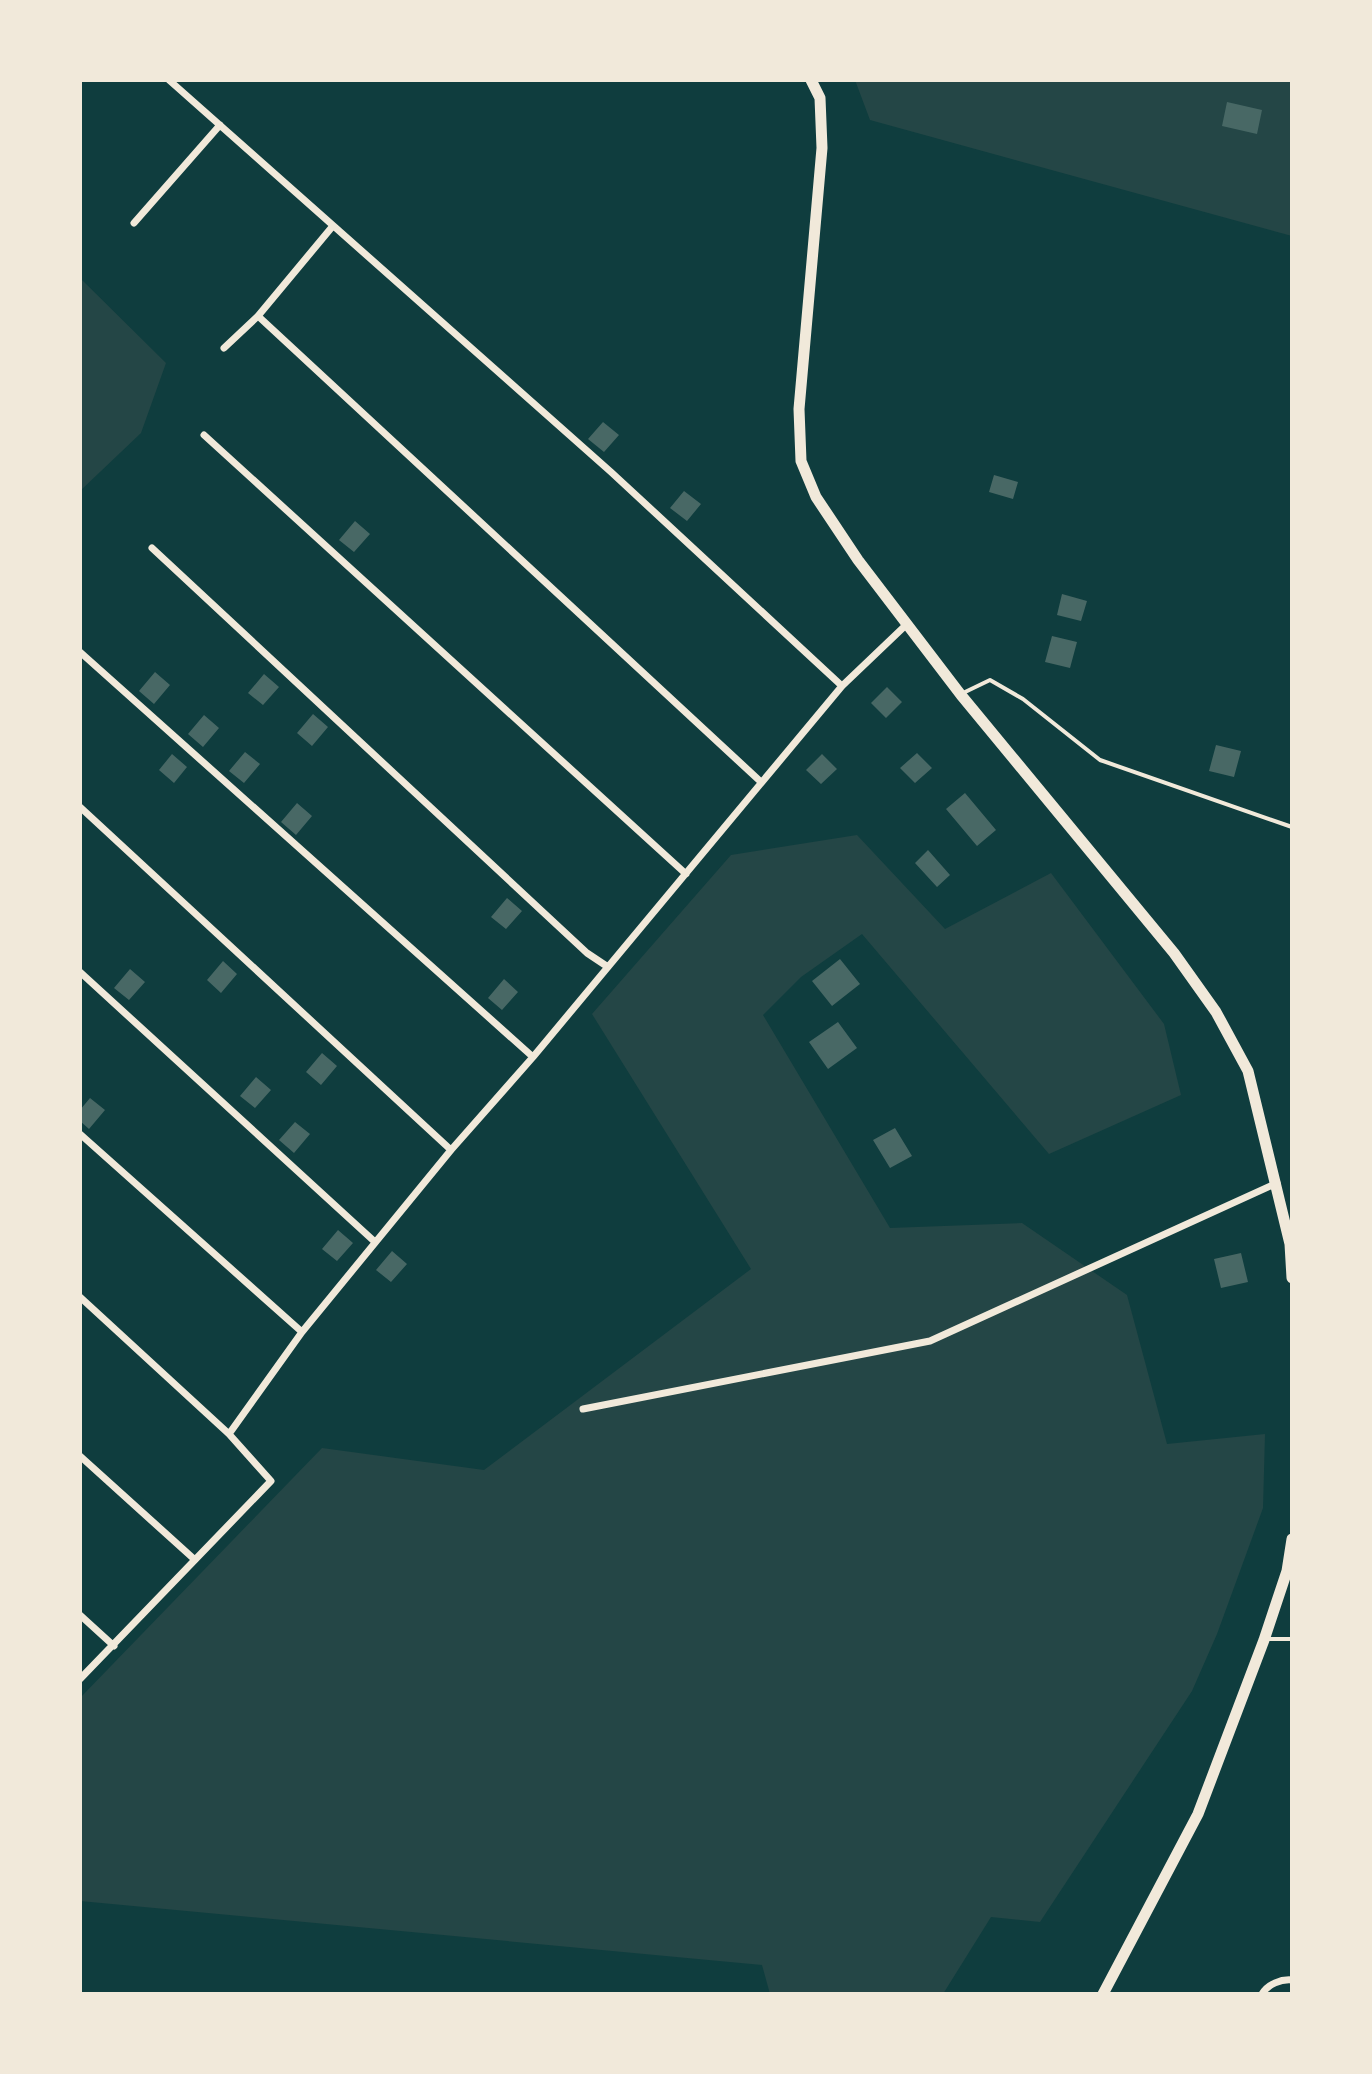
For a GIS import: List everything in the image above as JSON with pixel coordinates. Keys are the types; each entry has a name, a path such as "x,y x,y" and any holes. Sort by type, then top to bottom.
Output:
{"main road":[{"path":"811,80 820,98 822,148 799,409 801,461 831,523 907,624 961,695 1174,953 1216,1012 1248,1071 1290,1244 1292,1278"},
{"path":"1103,1994 1198,1814 1264,1640 1287,1571 1292,1539"}],"street":[{"path":"169,80 611,472 842,686"},
{"path":"134,223 220,125"},
{"path":"224,348 258,316 332,227"},
{"path":"258,316 761,782"},
{"path":"204,435 686,874"},
{"path":"152,548 587,953 608,967"},
{"path":"229,1434 302,1332 451,1150 533,1057 842,686 907,624"},
{"path":"80,652 533,1057"},
{"path":"80,807 451,1150"},
{"path":"80,972 375,1242"},
{"path":"80,1134 302,1332"},
{"path":"583,1409 930,1341 1277,1183"},
{"path":"80,1297 229,1434 271,1481 80,1679"},
{"path":"80,1456 194,1559"},
{"path":"80,1615 114,1646"},
{"path":"1262,1994 1266,1987 1284,1979 1292,1980"}],"lane":[{"path":"961,695 990,680 1023,699 1100,760 1292,827"},
{"path":"1264,1640 1292,1639"}],"shaded area":[{"path":"855,80 1292,80 1292,236 870,120"},
{"path":"80,278 166,363 141,433 80,491"},
{"path":"857,835 945,929 1051,873 1164,1024 1181,1095 1049,1154 862,934 801,977 763,1015 890,1228 1022,1223 1127,1295 1167,1444 1265,1434 1263,1508 1217,1634 1192,1691 1040,1922 991,1917 943,1994 770,1994 762,1965 80,1901 80,1698 322,1448 484,1470 751,1269 592,1014 731,855"}],"building":[{"path":"1227,102 1262,110 1257,134 1222,126"},
{"path":"603,422 619,435 604,452 588,439"},
{"path":"994,475 1018,482 1013,499 989,492"},
{"path":"684,491 701,504 687,521 670,508"},
{"path":"355,521 370,534 354,552 339,540"},
{"path":"1062,594 1087,601 1081,621 1057,615"},
{"path":"1052,636 1077,642 1070,668 1045,662"},
{"path":"155,672 170,685 154,704 139,691"},
{"path":"264,674 279,687 263,705 248,693"},
{"path":"887,687 902,702 886,718 871,703"},
{"path":"313,714 328,727 312,746 297,733"},
{"path":"204,715 219,728 203,747 188,734"},
{"path":"1216,745 1241,751 1234,777 1209,771"},
{"path":"245,752 260,764 244,783 229,771"},
{"path":"917,753 932,768 915,783 900,768"},
{"path":"172,754 187,767 174,783 159,770"},
{"path":"822,754 837,769 821,784 806,770"},
{"path":"965,793 996,830 977,846 946,809"},
{"path":"297,803 312,816 296,835 281,822"},
{"path":"928,850 950,875 937,887 915,863"},
{"path":"507,898 522,911 506,929 491,917"},
{"path":"840,959 860,984 832,1006 812,981"},
{"path":"223,961 237,974 221,993 207,980"},
{"path":"130,969 145,982 129,1000 114,988"},
{"path":"504,979 518,992 502,1010 488,998"},
{"path":"838,1022 857,1048 828,1069 809,1042"},
{"path":"322,1053 337,1066 321,1085 306,1072"},
{"path":"256,1077 271,1090 255,1108 240,1096"},
{"path":"90,1098 105,1110 89,1129 80,1121 80,1110"},
{"path":"295,1122 310,1134 294,1153 279,1140"},
{"path":"895,1128 912,1156 890,1168 873,1140"},
{"path":"338,1230 353,1243 337,1261 322,1249"},
{"path":"392,1251 407,1264 391,1282 376,1270"},
{"path":"1241,1253 1248,1282 1221,1288 1214,1259"}]}
